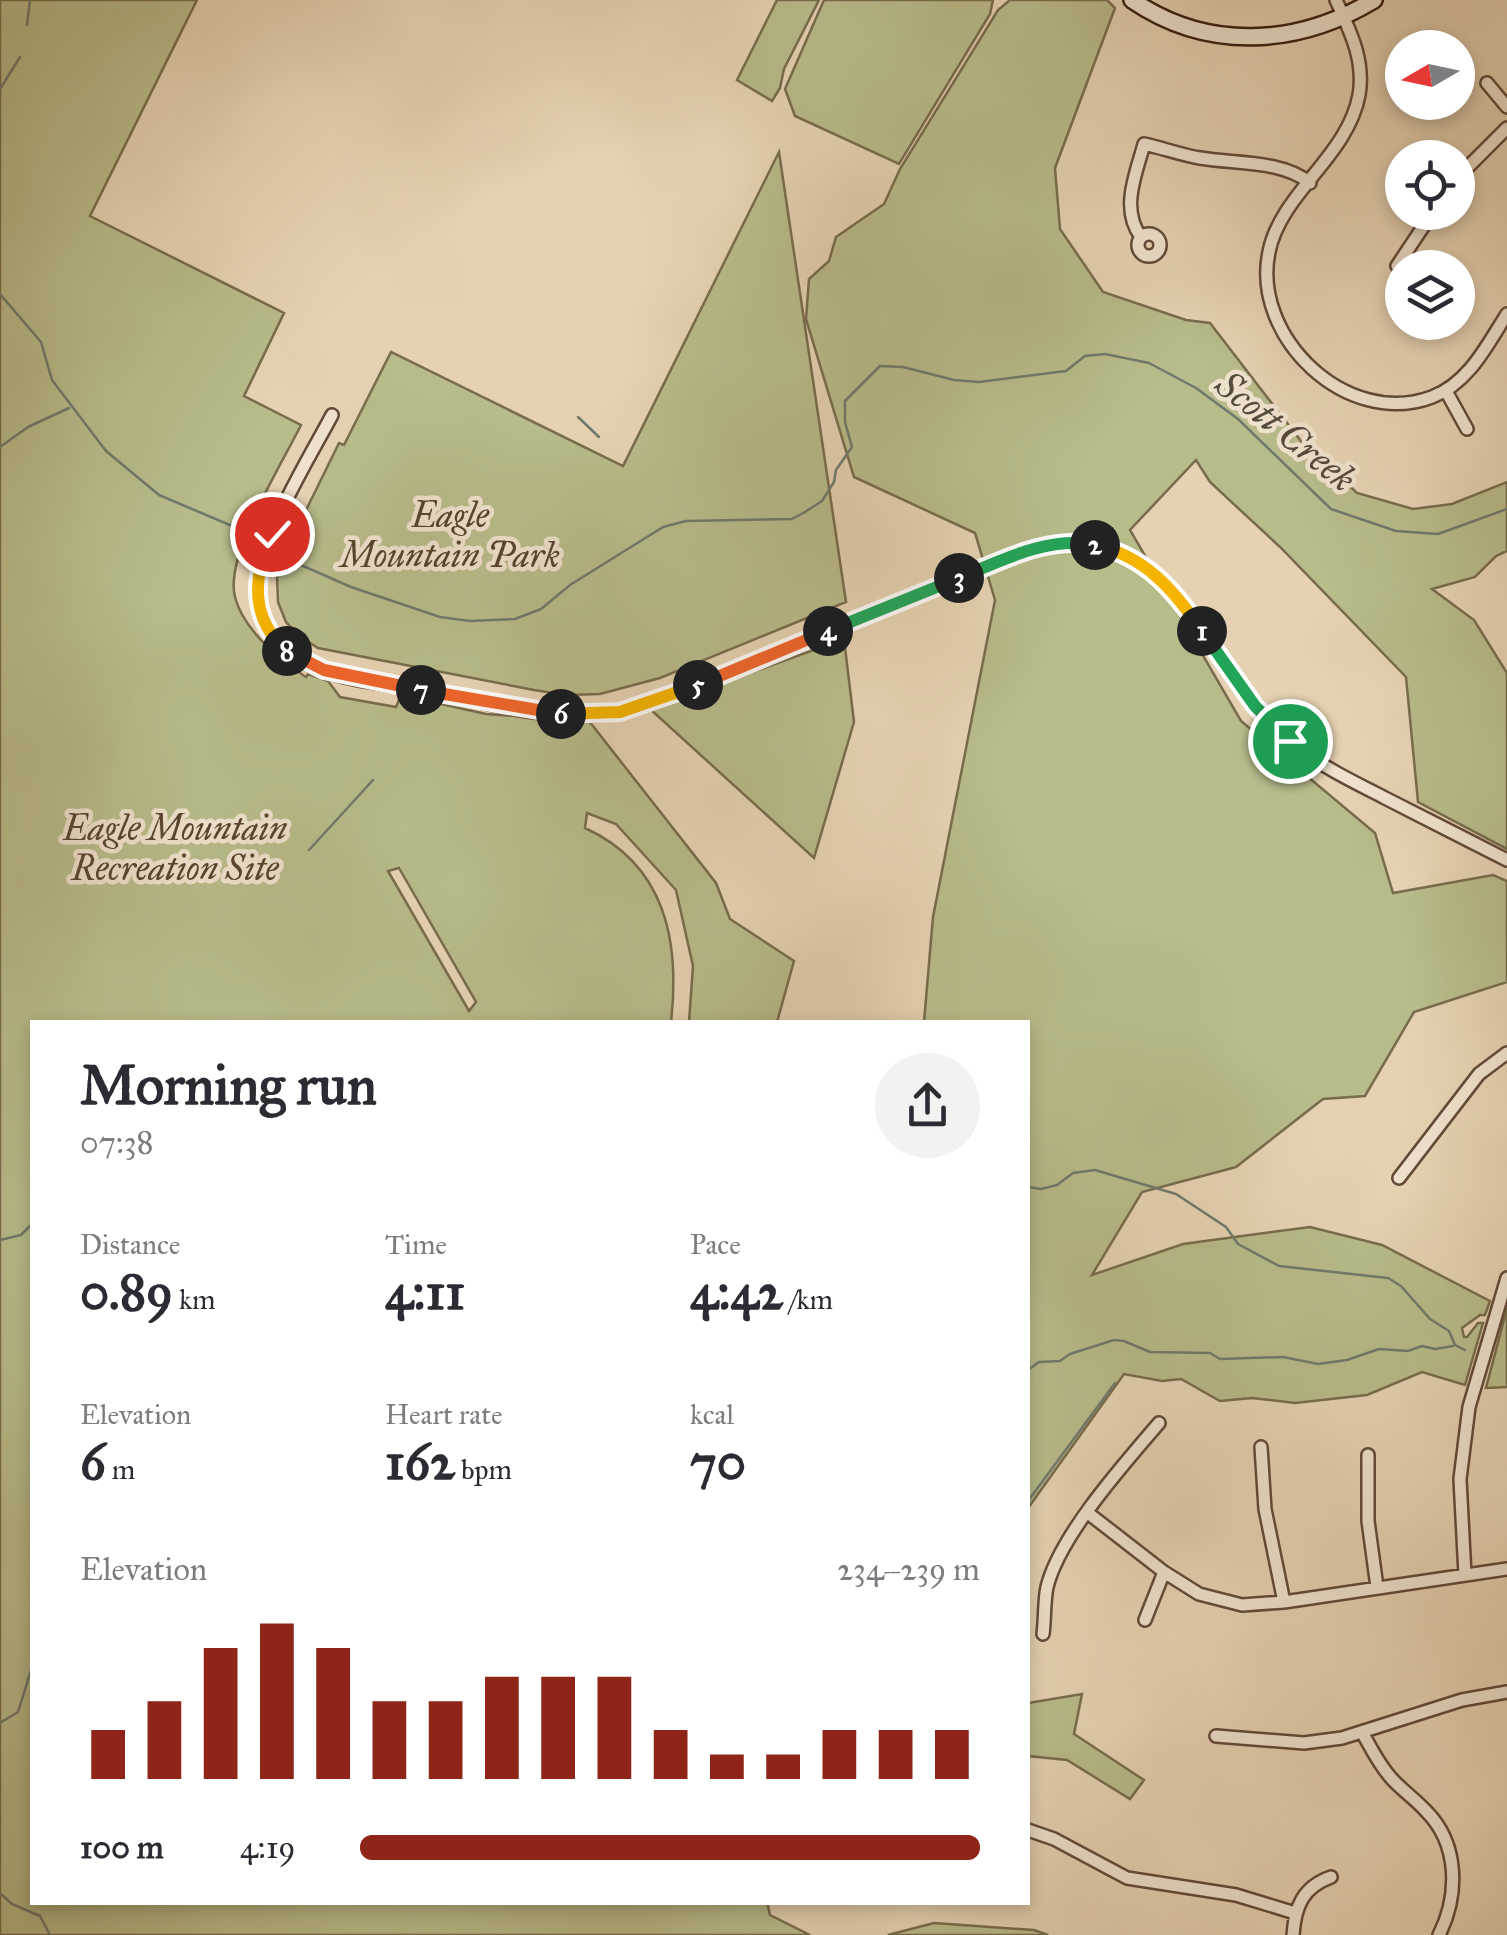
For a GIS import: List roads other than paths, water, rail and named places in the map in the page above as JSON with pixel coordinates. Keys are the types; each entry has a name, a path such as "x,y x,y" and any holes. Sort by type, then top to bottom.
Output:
{"street":[{"path":"1132,0 1180,25 1236,37 1296,33 1344,17 1374,0"},
{"path":"1336,0 1359,58 1359,97 1346,130 1278,226 1268,253 1268,292 1283,334 1340,390 1399,404 1446,391 1470,370 1507,314"},
{"path":"1487,83 1507,107"},
{"path":"1475,160 1507,128"},
{"path":"1140,237 1132,225 1130,203 1144,144 1195,157 1277,168 1310,183"},
{"path":"1446,391 1466,429"},
{"path":"332,414 266,546 256,585 260,611 271,635 292,656 314,667 536,712 609,714 680,693 1026,551 1057,544 1086,544 1122,552 1161,579 1255,706 1302,750 1342,776 1507,860"},
{"path":"1399,1178 1479,1074 1507,1053"},
{"path":"1465,1576 1460,1479 1465,1443 1474,1384 1507,1278"},
{"path":"1043,1634 1047,1588 1060,1557 1088,1513 1158,1423"},
{"path":"1261,1446 1265,1510 1284,1602"},
{"path":"1368,1455 1368,1521 1377,1586"},
{"path":"1088,1513 1164,1572 1200,1594 1242,1605 1507,1569"},
{"path":"1144,1620 1164,1572"},
{"path":"1216,1736 1304,1743 1362,1732 1462,1700 1507,1692"},
{"path":"1362,1732 1390,1777 1442,1832 1452,1858 1454,1888 1447,1920 1439,1935"},
{"path":"1030,1831 1128,1878 1230,1894 1295,1913"},
{"path":"1293,1935 1295,1913 1306,1891 1314,1883 1331,1877"}],"waterway":[{"path":"27,25 30,0"},
{"path":"0,89 20,57"},
{"path":"0,294 41,342 52,380 106,451 159,495 244,531 255,544"},
{"name":"Scott Creek","path":"285,558 351,587 440,617 470,621 515,619 541,609 570,585 663,527 686,521 792,519 822,501 852,447 845,422 845,401 880,366 979,382 1066,371 1085,356 1105,354 1149,363 1196,388 1238,419 1331,509 1396,531 1438,534 1507,509"},
{"path":"0,447 28,427 69,408"},
{"path":"578,417 599,437"},
{"path":"309,850 373,780"},
{"path":"1030,1187 1057,1185 1073,1173 1095,1170 1176,1194 1226,1227 1238,1244 1279,1266 1388,1278 1401,1286 1430,1319 1449,1331 1455,1345 1465,1350"},
{"path":"0,1240 21,1235 30,1226"},
{"path":"1030,1369 1039,1362 1060,1361 1114,1340 1150,1352 1210,1353 1220,1359 1283,1357 1318,1364 1347,1360 1379,1349 1408,1351 1422,1346 1453,1346"},
{"path":"1030,1498 1115,1383"},
{"path":"0,1723 18,1712 30,1673"},
{"path":"0,1893 12,1904 40,1916 50,1935"}],"park label":[{"name":"Eagle Mountain Park","path":"450,535"},
{"name":"Eagle Mountain Recreation Site","path":"175,848"}]}
